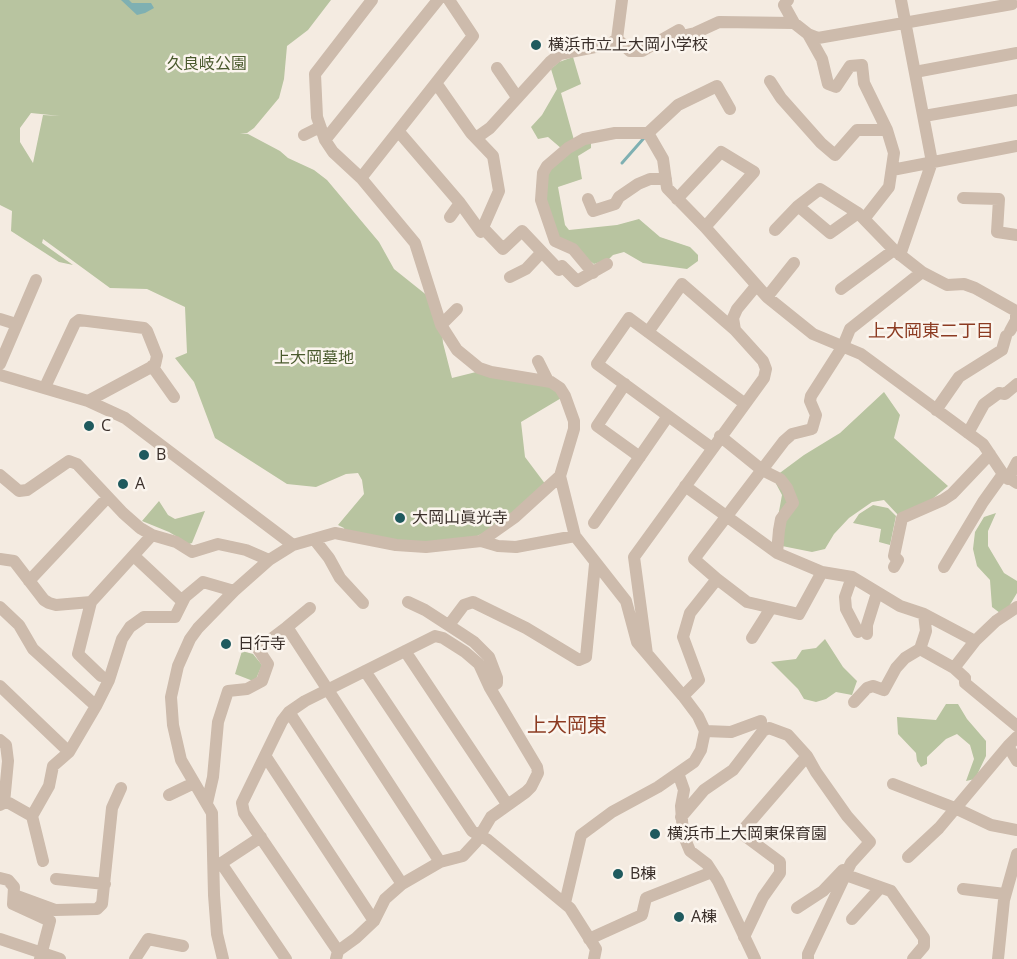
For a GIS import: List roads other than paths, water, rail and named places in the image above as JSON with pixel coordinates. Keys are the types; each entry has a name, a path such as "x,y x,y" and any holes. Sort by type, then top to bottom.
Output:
{"street":[{"path":"372,0 315,74 317,117 325,140 333,152 362,177 415,243 441,325 457,350 479,368 548,381 560,388 574,421 574,429 560,476 515,517 481,541"},
{"path":"325,140 438,0"},
{"path":"362,177 473,36 449,0"},
{"path":"476,138 490,128 549,62 560,54 610,44 617,39 620,30 622,0"},
{"path":"788,0 784,5 794,23 808,34 818,38 1013,2"},
{"path":"841,289 897,253 932,162 901,0"},
{"path":"617,39 630,51 642,51 679,30 682,36 719,22 794,23"},
{"path":"798,206 830,233 861,216 889,187 894,153 887,130 864,83 862,65 850,66 836,87 828,84 822,59 808,34"},
{"path":"915,72 1017,53"},
{"path":"496,68 517,97"},
{"path":"770,81 781,98 821,143 835,155 857,130 887,130"},
{"path":"399,132 460,203 481,232 499,191 493,156 476,138 436,83"},
{"path":"592,273 573,249 555,241 541,200 543,173 547,166 568,148 584,139 615,134 648,133 678,105 717,86 730,109"},
{"path":"924,116 1017,100"},
{"path":"304,135 320,127"},
{"path":"648,133 663,159 667,188 767,297 813,334 861,354 983,444 996,466 1009,479"},
{"path":"892,170 1017,146"},
{"path":"676,200 720,152 754,172 705,227"},
{"path":"588,200 593,211 615,204 628,190 650,178 666,179"},
{"path":"775,230 798,206 820,189 861,216 897,253 922,272 947,285 964,284 975,288 1016,311 1002,350 959,377 936,410"},
{"path":"963,198 999,199 997,232 1017,235"},
{"path":"450,217 460,203"},
{"path":"483,228 503,249 522,231 559,270 562,266 577,281 607,264"},
{"path":"420,258 429,247"},
{"path":"510,278 526,269 542,253"},
{"path":"767,297 794,262"},
{"path":"822,572 799,614 747,602 694,559 784,441 792,434 813,429 816,415 810,401 811,396 843,346 850,329 922,272"},
{"path":"0,364 36,279"},
{"path":"647,656 633,558 764,378 766,369 763,361 735,330 682,284 648,332"},
{"path":"735,330 734,318 738,309 756,286"},
{"path":"441,325 457,309"},
{"path":"712,448 597,364 629,318 744,403"},
{"path":"0,319 16,324"},
{"path":"45,387 75,323 79,321 144,328 157,356 155,364 88,401"},
{"path":"538,362 548,381"},
{"path":"152,366 174,397"},
{"path":"0,375 88,401 125,418 293,545"},
{"path":"625,384 597,426 640,457"},
{"path":"968,433 984,404 999,393 1005,394 1017,384"},
{"path":"594,523 668,416"},
{"path":"720,436 762,470 780,479 787,488 793,502 781,519 777,553"},
{"path":"894,567 898,560 894,556 902,518 952,494 990,454"},
{"path":"0,475 19,491 27,490 69,461 77,464 140,528 152,535 176,542 192,552 218,544 246,550 269,560"},
{"path":"944,567 983,502 1009,479 1017,462"},
{"path":"560,476 579,540 595,564 626,601 637,642 698,716 705,731 701,750 694,762 612,812 581,835 565,903"},
{"path":"685,486 777,553 822,572 852,577 900,606 924,614 975,641"},
{"path":"29,581 108,497"},
{"path":"223,959 217,934 214,895 218,866 212,813 180,760 173,725 171,697 178,666 190,639 208,616 269,560 293,545 335,533 396,545 426,547 481,541 507,548 579,540"},
{"path":"101,676 78,654 91,602 152,535"},
{"path":"314,539 329,558 340,578 363,603"},
{"path":"134,556 182,601"},
{"path":"0,559 14,561 49,603 56,605 91,602"},
{"path":"449,625 464,605 473,602 526,628 579,660 586,657 595,564"},
{"path":"852,577 845,597 846,609 863,633 877,593"},
{"path":"682,696 699,680 683,637 690,613 717,579"},
{"path":"43,861 32,816 50,786 53,766 69,752 96,706 109,680 125,632 144,618 175,617 182,601 203,582 234,591"},
{"path":"408,602 449,625 474,642 489,657 497,678 497,683 490,688"},
{"path":"0,607 19,626 33,649 96,706"},
{"path":"954,668 975,641 996,621 1017,607"},
{"path":"207,802 213,777 218,722 228,691 247,689 262,681 268,664 258,649 310,608"},
{"path":"752,638 771,608"},
{"path":"854,702 867,688 873,686 884,690 896,668 905,658 920,649 926,631 924,614"},
{"path":"286,627 441,862"},
{"path":"435,636 443,638 465,652 479,664 490,688 537,767 538,773 531,787 491,817 476,842 463,856 441,862 402,884 385,899 374,921 337,955 244,813 242,803 282,721 289,712 304,701 435,636"},
{"path":"920,649 954,668 965,678 965,683 1017,726"},
{"path":"405,651 507,804"},
{"path":"365,671 472,831 488,840 565,903 596,949 594,959"},
{"path":"0,686 69,752"},
{"path":"289,712 402,884"},
{"path":"705,731 730,732 761,721"},
{"path":"681,817 704,790 733,770 763,731 769,728 788,735 807,756 847,816 870,842 851,863 808,954 808,959"},
{"path":"0,740 6,745 8,761 2,804 9,803 32,816"},
{"path":"1012,742 1017,761"},
{"path":"908,857 939,828 1012,742"},
{"path":"744,937 763,897 780,873 780,862 745,836 743,830 807,756"},
{"path":"266,757 374,921"},
{"path":"678,773 684,790 681,806 683,834 690,851 707,864 718,881 755,959"},
{"path":"169,795 194,783"},
{"path":"893,784 991,825 1017,830"},
{"path":"14,895 55,910 97,909 102,904 112,808 121,788"},
{"path":"218,866 261,837"},
{"path":"998,959 1005,894 1017,854"},
{"path":"218,866 286,959"},
{"path":"797,908 823,891 843,870 891,891 924,938 924,946 913,959"},
{"path":"589,939 642,915 646,898 712,872"},
{"path":"0,878 8,880 14,887 13,904 50,921 40,956"},
{"path":"56,879 105,884"},
{"path":"852,919 880,888"},
{"path":"963,889 1005,894"},
{"path":"0,939 40,956 60,959"},
{"path":"135,959 148,939 183,946"}],"water":[{"path":"121,0 129,0 132,3 151,3 154,8 137,15"}],"waterway":[{"path":"622,163 644,138"}],"place":[{"name":"横浜市立上大岡小学校","path":"536,45"},
{"name":"C","path":"89,426"},
{"name":"B","path":"144,455"},
{"name":"A","path":"123,484"},
{"name":"大岡山眞光寺","path":"400,518"},
{"name":"日行寺","path":"226,644"},
{"name":"横浜市上大岡東保育園","path":"655,834"},
{"name":"B棟","path":"618,874"},
{"name":"A棟","path":"679,917"}],"district":[{"name":"上大岡東二丁目","path":"931,332"},
{"name":"上大岡東","path":"567,726"}],"park label":[{"name":"久良岐公園","path":"207,64"},
{"name":"上大岡墓地","path":"314,358"}]}
